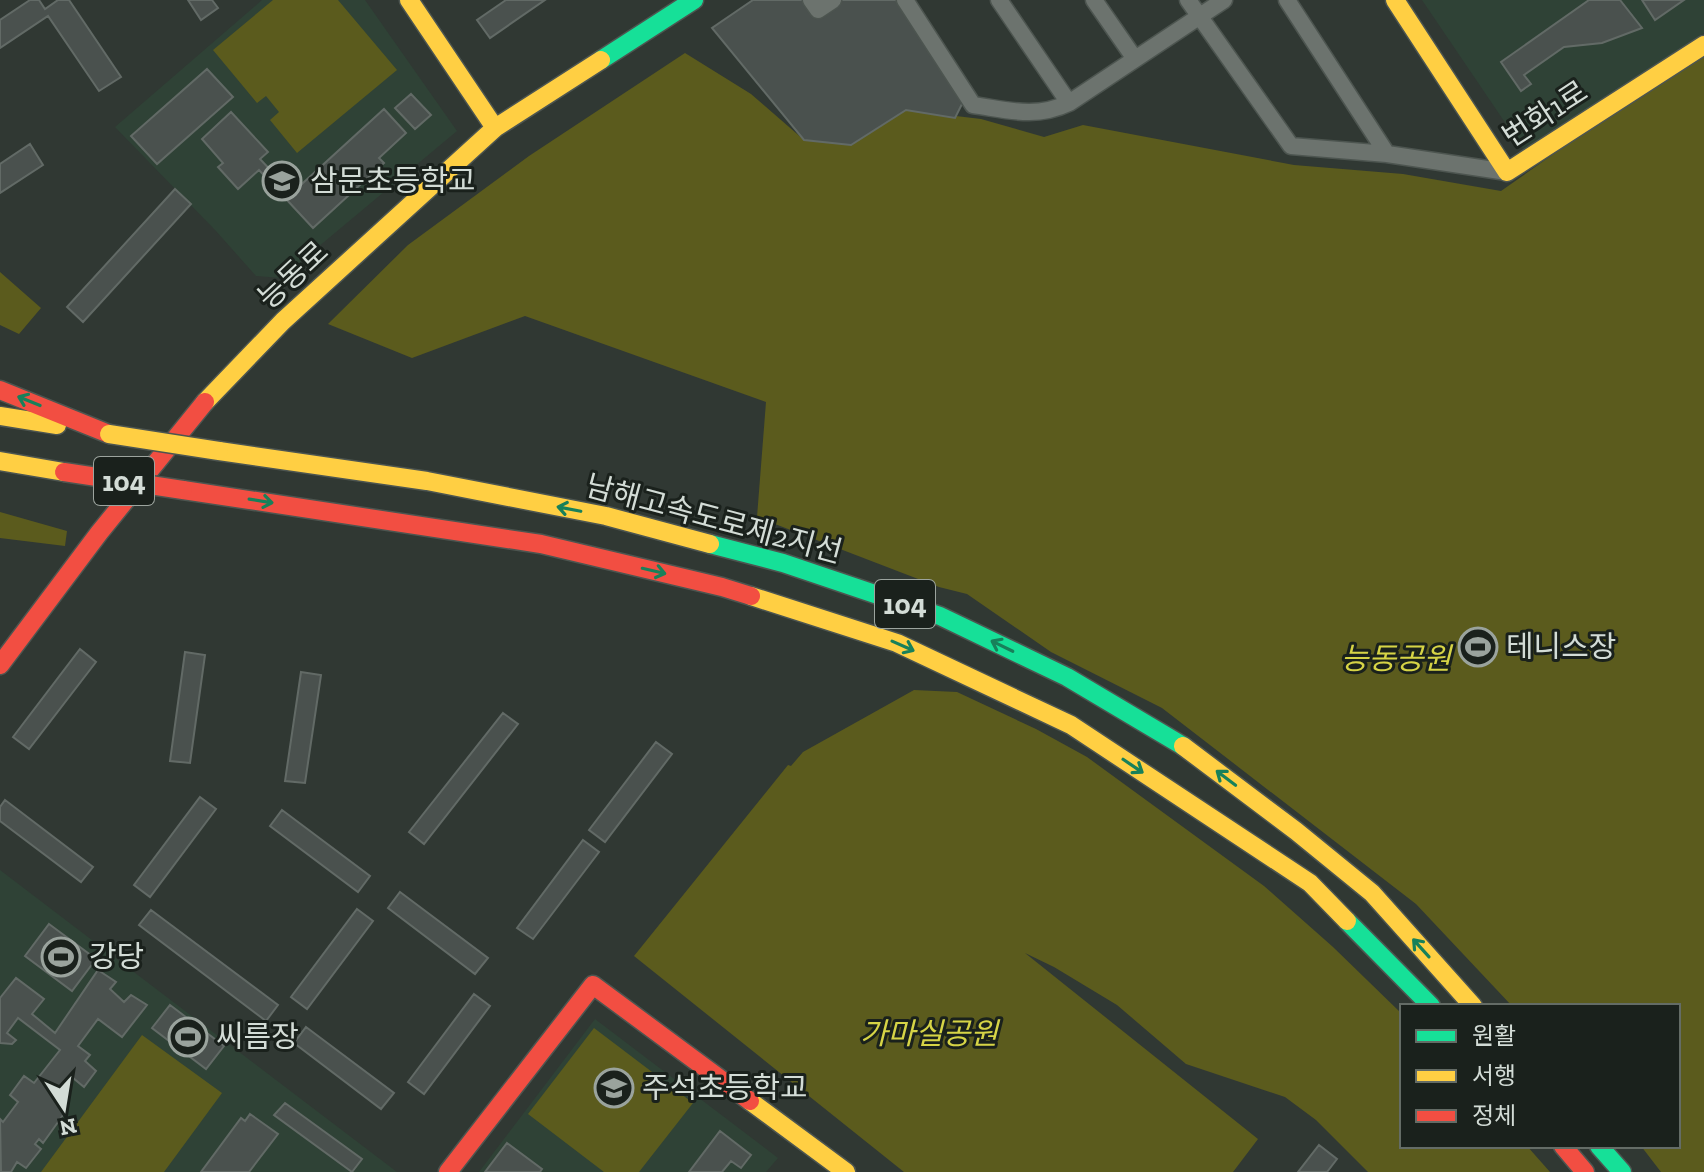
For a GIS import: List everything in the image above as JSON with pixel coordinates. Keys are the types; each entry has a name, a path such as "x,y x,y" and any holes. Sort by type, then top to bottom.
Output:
{"main road":[{"path":"409,0 495,128"},
{"name":"능동로","path":"0,665 99,533 201,406 283,321 495,128 694,0"},
{"name":"번화1로","path":"1395,0 1507,172 1704,45"},
{"path":"0,390 109,434"},
{"name":"남해고속도로제2지선","path":"0,416 427,481 606,516 783,563 940,616 1067,677 1182,745 1372,893 1471,1004"},
{"name":"104","path":"6,463 541,544 722,587 897,643 1071,725 1310,883 1429,1004"},
{"path":"448,1172 593,985 846,1172"},
{"path":"1565,1148 1585,1172"},
{"path":"1601,1148 1622,1172"}],"street":[{"path":"811,0 818,10 833,0"},
{"path":"905,0 973,105 1025,113 1049,112 1069,103 1224,0"},
{"path":"999,0 1069,103"},
{"path":"1094,0 1135,59"},
{"path":"1188,0 1291,146 1387,154 1507,172"},
{"path":"1287,0 1387,154"}],"shaded area":[{"name":"삼문초등학교","path":"262,0 365,0 457,131 281,278 256,276 115,127"},
{"path":"1422,0 1704,0 1704,33 1525,152"},
{"path":"0,870 168,998 397,1172 0,1172"},
{"name":"주석초등학교","path":"595,1019 778,1158 766,1172 479,1172"}],"green space":[{"path":"273,0 338,0 397,70 297,153 270,120 279,112 266,96 257,103 213,50"},
{"name":"능동공원","path":"1704,48 1704,1172 1661,1172 1643,1148 1680,1148 1680,1004 1510,1004 1416,904 1162,708 1051,652 967,594 939,587 757,517 766,402 525,316 412,358 328,324 408,245 529,156 685,53 751,94 804,140 851,145 906,110 981,119 1044,137 1083,125 1294,165 1403,174 1501,191"},
{"path":"0,272 41,308 19,334 0,325"},
{"path":"0,512 67,531 65,546 0,538"},
{"name":"가마실공원","path":"914,690 957,692 1087,757 1264,886 1400,1012 1400,1148 1529,1148 1550,1172 1368,1172 1316,1120 1285,1097 1186,1064 1117,1005 1025,953 1258,1139 1233,1172 904,1172 634,956 788,765 791,766 803,752"},
{"path":"594,1028 693,1103 639,1172 604,1172 528,1114"},
{"path":"142,1035 222,1093 164,1172 41,1172"}],"building":[{"path":"30,0 39,0 45,9 58,0 69,0 121,77 99,91 48,16 0,48 0,20"},
{"path":"188,0 212,0 218,8 201,20"},
{"path":"506,0 545,0 490,38 477,20"},
{"path":"753,0 808,0 819,14 842,0 896,0 963,102 955,118 906,110 851,145 804,140 712,28"},
{"path":"1589,0 1620,0 1642,28 1602,43 1564,47 1524,75 1531,84 1521,91 1501,62"},
{"path":"1642,0 1684,0 1655,20"},
{"path":"207,69 233,97 157,164 131,136"},
{"path":"411,94 431,115 415,129 395,108"},
{"path":"384,109 406,133 379,158 384,163 313,228 259,170 238,189 218,167 223,163 202,139 231,112 268,152 260,159 292,193"},
{"path":"30,144 43,165 0,193 0,164"},
{"path":"175,189 191,204 83,322 67,307"},
{"path":"80,649 96,662 29,749 13,737"},
{"path":"185,652 205,655 190,763 170,761"},
{"path":"301,672 321,675 305,783 285,781"},
{"path":"503,713 518,724 424,844 409,832"},
{"path":"656,742 672,754 605,842 589,830"},
{"path":"200,797 216,809 150,897 134,885"},
{"path":"5,800 93,867 81,882 0,821 0,807"},
{"path":"282,810 370,876 358,892 270,826"},
{"path":"583,840 599,852 533,939 517,928"},
{"path":"400,892 488,958 475,974 388,908"},
{"path":"357,909 373,921 307,1009 291,997"},
{"path":"151,910 278,1005 266,1021 139,925"},
{"name":"강당","path":"49,924 96,959 72,991 25,956"},
{"path":"98,970 116,982 110,989 124,1002 131,995 147,1005 122,1037 98,1019 78,1046 90,1055 85,1061 96,1071 84,1087 73,1078 54,1100 66,1111 43,1143 39,1139 35,1144 41,1149 26,1168 17,1162 11,1172 1,1172 0,1119 3,1122 18,1102 10,1095 24,1076 34,1083 60,1050 18,1018 7,1033 16,1040 12,1044 0,1043 0,998 16,978 44,999 32,1014 55,1033"},
{"path":"474,994 490,1006 424,1094 408,1082"},
{"name":"씨름장","path":"170,1005 224,1046 206,1069 152,1028"},
{"path":"306,1027 394,1093 381,1109 294,1043"},
{"path":"285,1103 362,1159 352,1172 274,1115"},
{"path":"250,1114 278,1134 249,1172 201,1172 241,1118 245,1121"},
{"path":"720,1131 751,1155 741,1168 731,1161 722,1172 689,1172"},
{"path":"507,1143 542,1169 540,1172 485,1172"},
{"path":"1319,1145 1337,1159 1327,1172 1298,1172"}],"traffic: fast":[{"path":"601,60 694,0"},
{"path":"710,544 783,563 940,616 1067,677 1183,746"},
{"path":"1347,921 1429,1004"},
{"path":"1601,1148 1622,1172"}],"traffic: slow":[{"path":"409,0 495,128"},
{"path":"1395,0 1507,172 1704,45"},
{"path":"205,402 283,321 495,128 601,60"},
{"path":"0,416 57,425"},
{"path":"109,434 219,451"},
{"path":"219,451 427,481 606,516 710,544"},
{"path":"0,461 64,472"},
{"path":"751,596 897,643 1071,725 1310,883 1347,921"},
{"path":"1183,746 1372,893 1471,1004"},
{"path":"750,1101 846,1172"}],"traffic: jam":[{"path":"0,390 109,434"},
{"path":"0,665 99,533 205,402"},
{"path":"64,472 183,490"},
{"path":"183,490 541,544 751,596"},
{"path":"448,1172 593,985 750,1101"},
{"path":"1565,1148 1585,1172"}],"place":[{"name":"삼문초등학교","path":"282,181"},
{"name":"테니스장","path":"1478,647"},
{"name":"강당","path":"61,957"},
{"name":"씨름장","path":"188,1037"},
{"name":"주석초등학교","path":"614,1088"}]}
